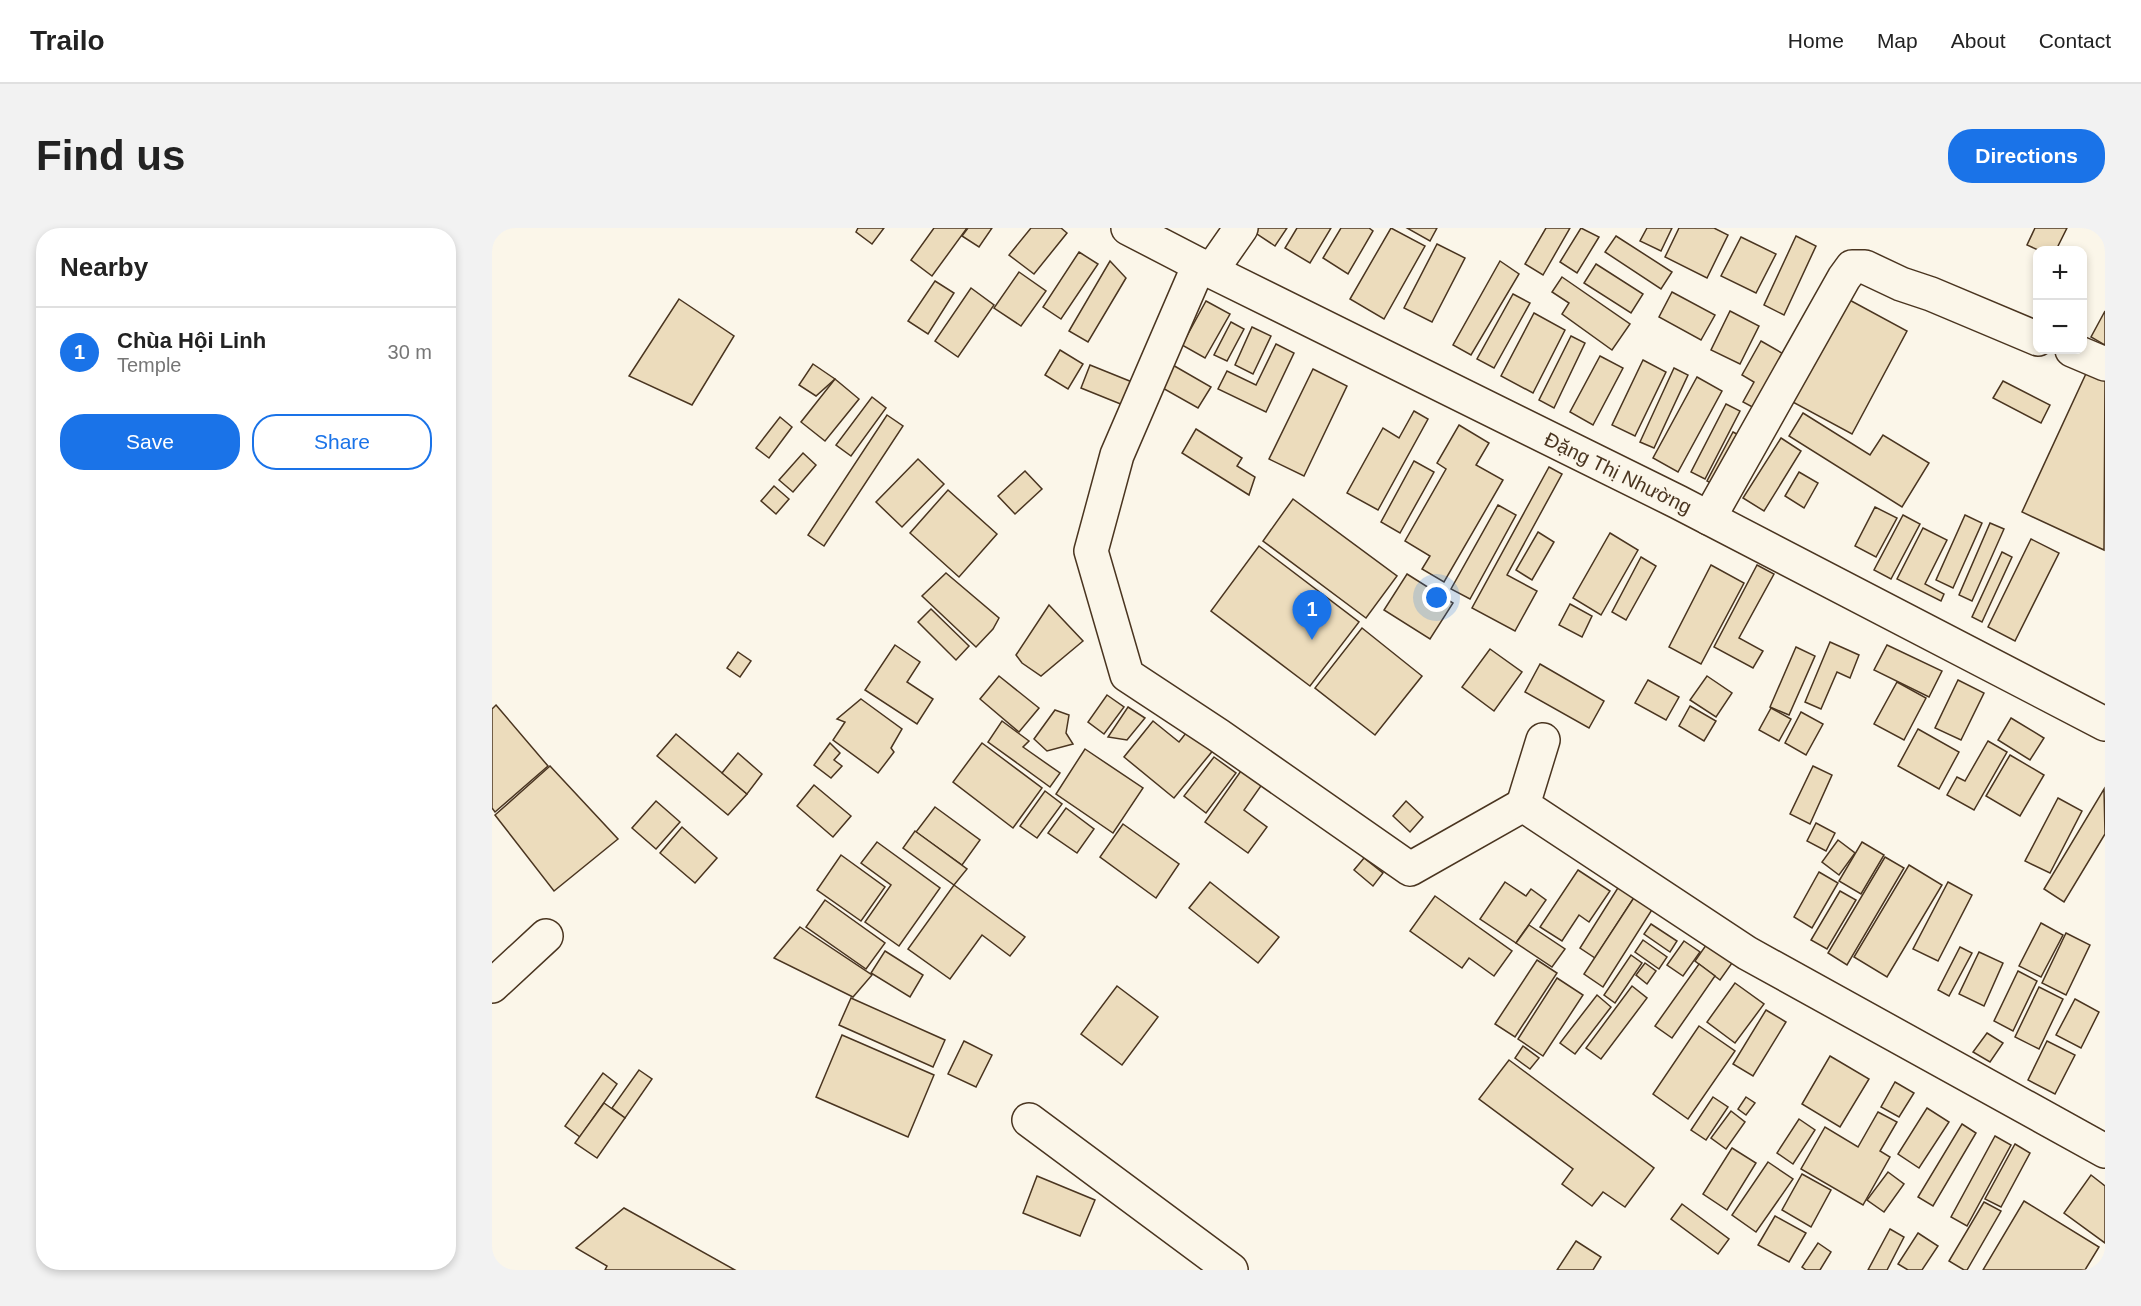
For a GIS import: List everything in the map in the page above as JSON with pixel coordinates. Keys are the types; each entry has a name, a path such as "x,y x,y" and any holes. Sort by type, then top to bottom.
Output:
{"street":[{"name":"Đặng Thị Nhường","path":"1128,228 1708,518 2105,724"},
{"path":"1241,228 1205,268 1117,455 1091,552 1127,675 1218,735 1410,869 1523,805 1543,740"},
{"path":"1708,518 1852,267 1865,267 2033,337"},
{"path":"2086,354 2105,364"},
{"path":"1523,805 1747,953 2105,1151"},
{"path":"492,986 546,936"},
{"path":"1029,1120 1231,1270"}],"building":[{"path":"858,228 884,228 872,244 856,232"},
{"path":"934,228 967,228 932,276 911,260"},
{"path":"968,228 992,228 979,247 962,236"},
{"path":"1031,228 1061,228 1067,233 1034,274 1009,255"},
{"path":"1252,228 1287,228 1275,246 1251,230"},
{"path":"1297,228 1331,228 1310,263 1285,248"},
{"path":"1341,228 1369,228 1373,231 1348,274 1323,258"},
{"path":"1391,228 1425,246 1384,319 1350,299"},
{"path":"1407,228 1437,228 1430,241"},
{"path":"1546,228 1570,228 1543,275 1525,264"},
{"path":"1581,228 1599,237 1577,273 1560,262"},
{"path":"1647,228 1672,228 1661,251 1640,241"},
{"path":"1679,228 1714,228 1728,235 1707,278 1665,257"},
{"path":"2035,228 2067,228 2058,246 2033,248 2027,245"},
{"path":"1616,236 1672,272 1661,289 1605,252"},
{"path":"1796,236 1816,246 1784,315 1764,305"},
{"path":"1741,237 1776,254 1756,293 1721,276"},
{"path":"1437,244 1465,258 1432,322 1404,308"},
{"path":"1079,252 1098,264 1061,319 1043,307"},
{"path":"1110,261 1126,278 1088,342 1069,331"},
{"path":"1500,261 1519,274 1471,355 1453,345"},
{"path":"1596,264 1643,294 1631,313 1584,283"},
{"path":"1019,272 1046,291 1021,326 994,308"},
{"path":"1562,277 1630,324 1612,350 1562,314 1569,303 1552,292"},
{"path":"935,281 954,293 928,334 908,321"},
{"path":"971,288 994,305 958,357 935,341"},
{"path":"1672,292 1715,315 1701,340 1659,317"},
{"path":"1513,294 1530,303 1494,368 1477,359"},
{"path":"1844,297 1907,331 1852,434 1789,400"},
{"path":"679,299 734,336 692,405 629,376"},
{"path":"1206,301 1230,314 1205,358 1182,345"},
{"path":"1730,311 1759,326 1740,364 1711,350"},
{"path":"2105,311 2105,345 2091,337"},
{"path":"1534,313 1565,330 1533,393 1501,376"},
{"path":"1231,322 1244,329 1227,361 1214,355"},
{"path":"1252,327 1271,336 1253,374 1235,365"},
{"path":"1571,336 1585,343 1554,408 1539,400"},
{"path":"1761,341 1787,356 1758,410 1743,402 1754,382 1742,375"},
{"path":"1276,344 1294,353 1266,412 1218,389 1227,371 1256,385"},
{"path":"1060,350 1083,364 1068,389 1045,375"},
{"path":"1600,356 1623,368 1593,425 1570,412"},
{"path":"1643,360 1666,372 1635,436 1612,425"},
{"path":"813,364 835,379 816,396 799,385"},
{"path":"1171,364 1211,387 1198,408 1159,386"},
{"path":"1090,365 1137,384 1128,407 1081,388"},
{"path":"2090,365 2105,372 2104,550 2022,512"},
{"path":"1674,368 1688,375 1654,448 1640,442"},
{"path":"1313,369 1347,386 1304,476 1269,459"},
{"path":"1697,377 1722,391 1678,472 1653,458"},
{"path":"835,379 859,399 825,441 801,422"},
{"path":"2003,381 2050,405 2041,423 1993,398"},
{"path":"872,397 886,408 851,456 836,445"},
{"path":"1726,404 1740,411 1705,479 1691,472"},
{"path":"1414,411 1428,419 1378,510 1347,493 1383,428 1399,438"},
{"path":"1803,413 1870,455 1883,435 1929,463 1902,507 1789,436"},
{"path":"887,415 903,426 824,546 808,535"},
{"path":"780,417 792,427 769,458 756,448"},
{"path":"1459,425 1489,443 1476,465 1503,480 1444,582 1422,569 1430,556 1405,541 1446,469 1437,463"},
{"path":"1196,429 1242,458 1237,466 1255,477 1249,495 1182,453"},
{"path":"1733,432 1748,440 1722,489 1707,481"},
{"path":"1781,438 1801,451 1764,511 1743,498"},
{"path":"803,453 816,465 793,492 779,480"},
{"path":"918,459 944,484 902,527 876,502"},
{"path":"1414,461 1434,472 1400,533 1381,522"},
{"path":"1549,467 1562,474 1507,575 1537,591 1515,631 1472,608"},
{"path":"1025,471 1042,489 1015,514 998,496"},
{"path":"1799,472 1818,483 1804,508 1785,496"},
{"path":"774,486 789,499 776,514 761,501"},
{"path":"948,490 997,534 959,577 910,533"},
{"path":"1293,499 1397,576 1366,618 1263,541"},
{"path":"1498,505 1516,515 1470,599 1451,589"},
{"path":"1875,507 1897,518 1876,557 1855,546"},
{"path":"1903,515 1920,524 1891,579 1874,570"},
{"path":"1965,515 1982,523 1953,588 1936,580"},
{"path":"1990,523 2004,529 1972,601 1959,595"},
{"path":"1923,528 1947,540 1925,584 1944,594 1941,601 1897,579"},
{"path":"1538,532 1554,542 1532,580 1516,570"},
{"path":"1610,533 1638,550 1601,615 1573,598"},
{"path":"2031,539 2059,553 2015,641 1988,627"},
{"path":"1259,546 1359,622 1310,686 1211,611"},
{"path":"2002,552 2012,557 1982,622 1972,617"},
{"path":"1641,557 1656,566 1626,620 1612,612"},
{"path":"1711,565 1744,583 1701,664 1669,647"},
{"path":"1757,565 1774,574 1739,638 1763,651 1753,668 1714,647"},
{"path":"946,573 999,618 993,629 976,647 922,596"},
{"path":"1407,574 1453,603 1430,639 1384,610"},
{"path":"1570,604 1592,616 1582,637 1559,625"},
{"path":"1049,605 1083,641 1041,676 1022,663 1016,655"},
{"path":"931,609 969,646 956,660 918,622"},
{"path":"1362,628 1422,676 1375,735 1315,688"},
{"path":"1830,642 1859,655 1850,678 1837,672 1821,709 1805,702"},
{"path":"895,645 920,662 907,682 933,699 917,724 865,690"},
{"path":"1887,645 1942,671 1929,697 1874,670"},
{"path":"1796,647 1815,656 1789,715 1770,707"},
{"path":"1490,649 1522,672 1494,711 1462,687"},
{"path":"738,652 751,661 740,677 727,668"},
{"path":"1540,664 1604,701 1589,728 1525,692"},
{"path":"999,676 1039,708 1019,732 980,699"},
{"path":"1707,676 1732,693 1716,717 1690,700"},
{"path":"1648,680 1679,697 1666,720 1635,703"},
{"path":"1958,680 1984,693 1961,740 1935,728"},
{"path":"1897,682 1926,698 1904,740 1874,724"},
{"path":"1107,695 1124,707 1104,734 1088,722"},
{"path":"861,699 902,729 891,748 894,752 878,773 833,740 845,722 837,719"},
{"path":"496,705 548,766 495,812 492,808 492,709"},
{"path":"1690,706 1716,721 1704,741 1679,726"},
{"path":"1128,707 1145,718 1127,740 1108,737"},
{"path":"1771,708 1791,719 1779,741 1759,730"},
{"path":"1055,710 1069,715 1066,733 1073,744 1047,751 1034,739"},
{"path":"1801,712 1823,724 1806,755 1785,743"},
{"path":"2011,718 2044,738 2030,760 1998,740"},
{"path":"1002,721 1029,741 1023,747 1060,773 1050,787 988,742"},
{"path":"1153,721 1179,742 1190,728 1215,748 1174,798 1124,757"},
{"path":"1918,729 1959,752 1939,789 1898,766"},
{"path":"676,734 747,794 728,815 657,756"},
{"path":"1988,741 2007,752 1974,810 1947,795 1957,777 1965,781"},
{"path":"830,743 840,753 834,760 842,766 831,778 814,765"},
{"path":"982,743 1042,788 1013,828 953,782"},
{"path":"1085,749 1143,788 1113,833 1056,794"},
{"path":"738,753 762,774 747,794 722,773"},
{"path":"2010,755 2044,775 2020,816 1986,796"},
{"path":"1214,757 1236,773 1206,813 1184,796"},
{"path":"550,766 618,839 554,891 495,815"},
{"path":"1813,766 1832,775 1810,824 1790,814"},
{"path":"1243,768 1263,783 1244,810 1267,827 1248,853 1205,822"},
{"path":"814,785 851,816 833,837 797,806"},
{"path":"2104,789 2105,834 2064,902 2044,889"},
{"path":"1045,791 1062,804 1037,838 1020,826"},
{"path":"2058,798 2082,811 2050,873 2025,861"},
{"path":"656,801 680,822 656,849 632,828"},
{"path":"1406,801 1423,817 1410,832 1393,816"},
{"path":"935,807 980,840 962,865 916,832"},
{"path":"1066,808 1094,829 1077,853 1048,833"},
{"path":"1816,823 1835,833 1826,851 1807,841"},
{"path":"1123,824 1179,864 1156,898 1100,857"},
{"path":"682,827 717,858 695,883 660,853"},
{"path":"915,831 967,869 954,885 903,848"},
{"path":"1838,840 1855,853 1839,875 1822,862"},
{"path":"877,842 940,888 899,946 865,922 891,885 861,863"},
{"path":"1862,842 1884,855 1861,894 1839,881"},
{"path":"841,855 885,887 861,921 817,890"},
{"path":"1885,857 1904,868 1847,965 1828,953"},
{"path":"1364,858 1383,873 1373,886 1354,870"},
{"path":"1909,865 1942,885 1887,977 1854,957"},
{"path":"1578,870 1610,891 1589,922 1579,915 1562,941 1540,927"},
{"path":"1819,872 1838,883 1812,928 1794,917"},
{"path":"1210,882 1279,937 1258,963 1189,908"},
{"path":"1505,882 1526,896 1531,889 1546,900 1516,943 1480,919"},
{"path":"1948,882 1972,895 1938,961 1913,949"},
{"path":"1621,883 1637,893 1595,958 1580,948"},
{"path":"954,885 1025,937 1010,956 982,935 950,979 908,949"},
{"path":"1840,891 1856,900 1827,949 1811,940"},
{"path":"1637,893 1655,905 1603,987 1584,974"},
{"path":"1435,896 1512,951 1494,976 1469,958 1462,968 1410,931"},
{"path":"825,900 885,943 866,969 806,927"},
{"path":"2041,923 2063,935 2041,977 2019,966"},
{"path":"1651,924 1677,941 1670,952 1644,934"},
{"path":"1529,925 1565,949 1552,967 1516,943"},
{"path":"800,927 872,975 853,997 774,958"},
{"path":"2066,933 2090,945 2066,995 2042,983"},
{"path":"1711,938 1737,956 1720,980 1695,961"},
{"path":"1643,940 1667,957 1659,969 1635,952"},
{"path":"1684,941 1700,952 1683,976 1667,965"},
{"path":"1960,947 1972,953 1949,996 1938,990"},
{"path":"885,951 923,975 910,997 871,973"},
{"path":"1979,952 2003,963 1984,1006 1959,994"},
{"path":"1631,955 1642,963 1615,1003 1604,995"},
{"path":"1537,960 1557,973 1515,1037 1495,1024"},
{"path":"1645,963 1656,971 1647,984 1636,975"},
{"path":"1699,964 1715,976 1672,1038 1655,1026"},
{"path":"2018,971 2037,981 2013,1031 1994,1021"},
{"path":"1557,978 1583,995 1543,1056 1518,1039"},
{"path":"1735,983 1764,1004 1735,1043 1707,1022"},
{"path":"1117,986 1158,1017 1122,1065 1081,1034"},
{"path":"1632,986 1647,998 1601,1059 1586,1048"},
{"path":"2039,987 2063,999 2039,1049 2015,1037"},
{"path":"1597,995 1611,1007 1575,1054 1560,1043"},
{"path":"851,998 945,1040 933,1067 839,1025"},
{"path":"2075,999 2099,1012 2081,1048 2056,1035"},
{"path":"1766,1010 1786,1022 1753,1076 1733,1064"},
{"path":"1699,1026 1735,1051 1688,1119 1653,1094"},
{"path":"1987,1033 2003,1043 1990,1062 1973,1052"},
{"path":"842,1035 934,1075 908,1137 816,1097"},
{"path":"964,1041 992,1055 976,1087 948,1074"},
{"path":"2047,1041 2075,1055 2055,1094 2028,1080"},
{"path":"1523,1046 1539,1058 1530,1069 1515,1058"},
{"path":"1830,1056 1869,1079 1840,1127 1802,1104"},
{"path":"1509,1060 1654,1168 1625,1207 1603,1192 1592,1206 1562,1184 1573,1169 1479,1099"},
{"path":"639,1070 652,1079 625,1118 612,1108"},
{"path":"603,1073 617,1084 580,1137 565,1126"},
{"path":"1895,1082 1914,1093 1899,1117 1881,1107"},
{"path":"1713,1097 1728,1107 1706,1140 1691,1130"},
{"path":"1746,1097 1755,1103 1746,1115 1738,1109"},
{"path":"604,1103 625,1118 597,1158 575,1143"},
{"path":"1927,1108 1949,1122 1919,1168 1898,1154"},
{"path":"1731,1111 1745,1122 1726,1149 1711,1138"},
{"path":"1878,1112 1897,1122 1880,1151 1890,1157 1863,1205 1801,1169 1825,1127 1858,1147"},
{"path":"1799,1119 1815,1130 1793,1164 1777,1153"},
{"path":"1962,1124 1976,1133 1933,1206 1918,1197"},
{"path":"1995,1136 2011,1145 1967,1226 1951,1217"},
{"path":"2015,1144 2030,1153 2001,1207 1985,1199"},
{"path":"1732,1148 1756,1163 1727,1210 1703,1194"},
{"path":"1768,1162 1793,1179 1756,1232 1732,1215"},
{"path":"1888,1172 1904,1184 1884,1212 1867,1200"},
{"path":"1802,1174 1831,1190 1811,1227 1782,1210"},
{"path":"2091,1175 2105,1186 2105,1243 2064,1213"},
{"path":"1037,1176 1095,1200 1080,1236 1023,1213"},
{"path":"2024,1201 2099,1247 2085,1270 1983,1270"},
{"path":"1984,1202 2001,1211 1967,1270 1964,1270 1949,1261"},
{"path":"1682,1204 1729,1239 1718,1254 1671,1219"},
{"path":"624,1208 735,1270 605,1270 607,1266 576,1248"},
{"path":"1775,1216 1806,1233 1789,1262 1758,1245"},
{"path":"1890,1229 1904,1237 1887,1270 1868,1270"},
{"path":"1918,1233 1938,1246 1922,1270 1908,1270 1898,1264"},
{"path":"1576,1241 1601,1257 1593,1270 1557,1270"},
{"path":"1818,1243 1831,1252 1820,1270 1806,1270 1802,1267"}],"place":[{"name":"Chùa Hội Linh","path":"1312,640"}]}
